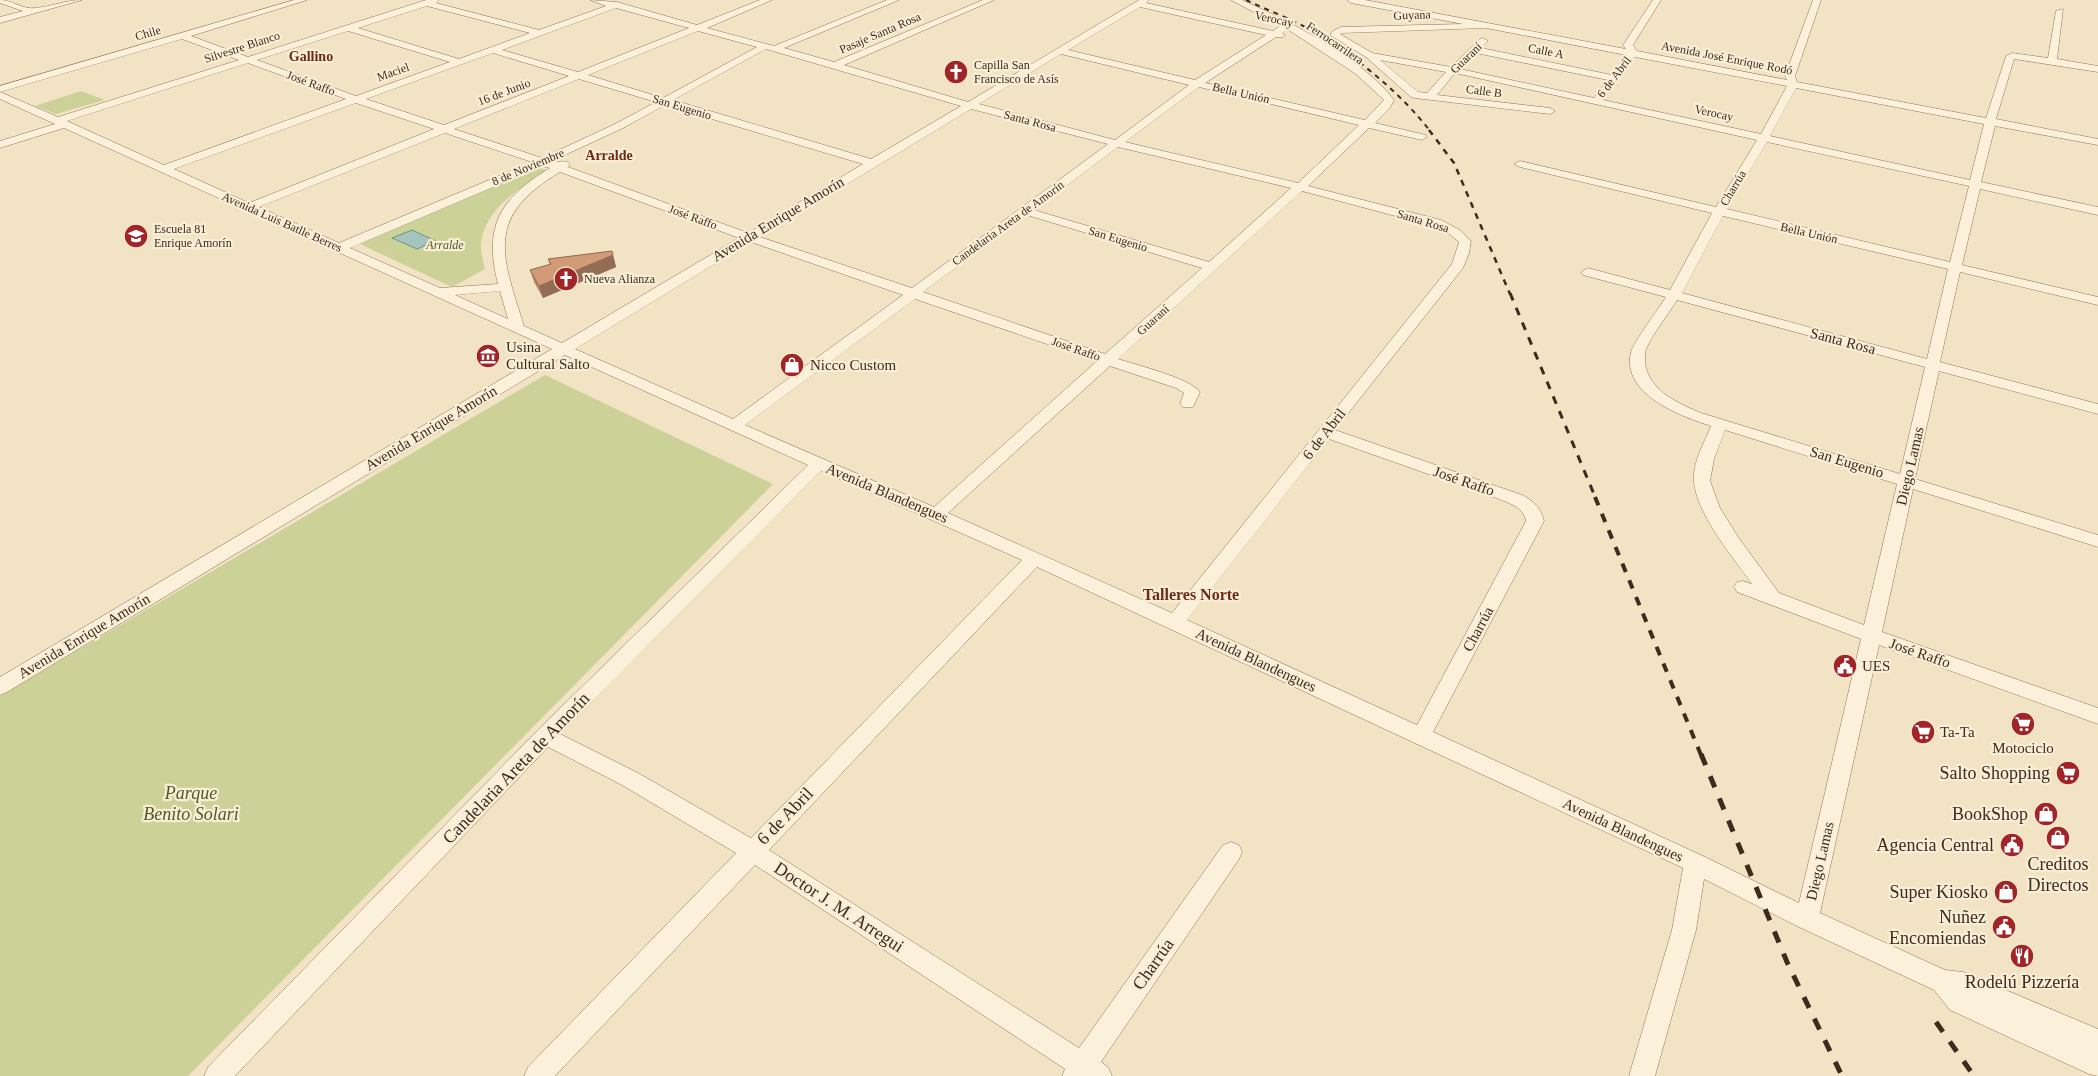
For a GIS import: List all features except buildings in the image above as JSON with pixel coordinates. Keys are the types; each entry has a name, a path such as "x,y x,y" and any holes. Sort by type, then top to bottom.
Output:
{"street":[{"path":"1,0 33,12"},
{"path":"0,20 78,0"},
{"name":"Chile","path":"0,90 303,0"},
{"name":"Santa Rosa","path":"594,0 835,65 969,105 1437,223 1452,229 1464,241"},
{"name":"Maciel","path":"163,169 632,0"},
{"name":"16 de Junio","path":"248,207 768,0"},
{"name":"8 de Noviembre","path":"339,248 540,163 670,103 773,48 895,0"},
{"name":"Pasaje Santa Rosa","path":"835,65 990,0"},
{"name":"Ferrocarrilera","path":"1235,0 1315,42 1348,64 1383,94 1389,100 1386,106 1369,124"},
{"name":"Avenida José Enrique Rodó","path":"1351,0 1485,26 1501,25"},
{"name":"Avenida José Enrique Rodó","path":"1385,0 1501,25 1992,118 2098,142"},
{"name":"6 de Abril","path":"1596,102 1614,78 1657,0"},
{"name":"Charrúa","path":"1640,372 1636,360 1638,351 1674,296 1719,212 1764,138 1791,80 1818,0"},
{"path":"431,1 540,33"},
{"name":"Silvestre Blanco","path":"0,145 247,60 431,1"},
{"name":"Verocay","path":"1142,2 1315,42"},
{"name":"Avenida Enrique Amorín","path":"0,686 1142,2"},
{"path":"2060,11 2052,62 2098,69"},
{"name":"Guaraní","path":"1429,96 1453,70 1501,25"},
{"name":"Candelaria Areta de Amorín","path":"734,426 1115,143 1198,83 1286,26"},
{"name":"Guyana","path":"1340,30 1485,26"},
{"path":"349,28 459,62"},
{"name":"Verocay","path":"1340,30 1335,35 1369,55 1453,70 2098,211"},
{"name":"José Raffo","path":"183,36 355,99 540,163 558,167 748,237 1181,385 1192,392 1188,404"},
{"name":"8 de Noviembre","path":"518,328 505,287 497,243 503,218 513,201 530,185 558,167 670,103 773,48"},
{"name":"San Eugenio","path":"493,50 872,163"},
{"name":"Calle A","path":"1474,50 1614,78"},
{"name":"Bella Unión","path":"1059,52 1198,83 1422,137"},
{"name":"Calle B","path":"1369,55 1415,94 1550,111"},
{"name":"Diego Lamas","path":"1806,919 1955,266 1992,118 2012,56 2052,62"},
{"name":"Avenida Luis Batlle Berres","path":"0,95 563,349"},
{"name":"Avenida José Enrique Rodó","path":"1992,118 2098,134"},
{"name":"Guaraní","path":"936,514 1369,124"},
{"name":"Bella Unión","path":"1520,164 2098,301"},
{"name":"San Eugenio","path":"1024,211 1212,267"},
{"name":"6 de Abril","path":"1175,622 1458,265 1463,253 1464,241"},
{"name":"Santa Rosa","path":"1588,272 2098,409"},
{"path":"439,292 505,287"},
{"name":"Avenida Blandengues","path":"563,349 1175,622 1695,863 1806,919 1943,982 1963,984 2098,1042"},
{"name":"San Eugenio","path":"1640,372 1647,387 1660,399 1677,409 2098,541"},
{"path":"1720,424 1703,465 1702,483 1717,518 1773,598"},
{"name":"José Raffo","path":"1325,432 1522,502 1530,507 1534,513 1535,521"},
{"name":"Candelaria Areta de Amorín","path":"217,1076 545,736 819,464"},
{"name":"Charrúa","path":"1420,736 1535,521"},
{"name":"6 de Abril","path":"537,1076 1035,558"},
{"name":"José Raffo","path":"1743,587 1870,635 2098,716"},
{"name":"Doctor J. M. Arregui","path":"545,736 630,779 752,851 1085,1072"},
{"name":"Charrúa","path":"1085,1072 1231,852"},
{"path":"1642,1076 1684,930 1695,863"},
{"name":"Avenida Blandengues","path":"1943,982 1959,1001 2098,1065"}],"green space":[{"path":"81,91 105,100 56,114 35,106"},
{"name":"Arralde","path":"538,167 546,170 506,200 489,219 481,243 485,269 452,287 364,246 360,242"},
{"name":"Parque Benito Solari","path":"545,375 773,484 188,1076 0,1076 0,696"}],"water":[{"path":"412,230 436,241 417,249 392,238"}],"railway":[{"path":"1246,0 1301,25 1342,49 1390,88 1430,131"},
{"path":"1429,130 1454,163 1510,294"},
{"path":"1510,293 1596,499"},
{"path":"1595,497 1701,755"},
{"path":"1701,754 1787,962 1842,1076"},
{"path":"1936,1022 1974,1076"}],"place":[{"name":"Capilla San Francisco de Asís","path":"956,72"},
{"name":"Escuela 81 Enrique Amorín","path":"136,236"},
{"name":"Nueva Alianza","path":"566,279"},
{"name":"Usina Cultural Salto","path":"488,356"},
{"name":"Nicco Custom","path":"792,365"},
{"name":"UES","path":"1845,666"},
{"name":"Motociclo","path":"2023,724"},
{"name":"Ta-Ta","path":"1923,732"},
{"name":"Salto Shopping","path":"2068,773"},
{"name":"BookShop","path":"2046,814"},
{"name":"Creditos Directos","path":"2058,838"},
{"name":"Agencia Central","path":"2012,845"},
{"name":"Super Kiosko","path":"2006,892"},
{"name":"Nuñez Encomiendas","path":"2004,927"},
{"name":"Rodelú Pizzería","path":"2022,956"}],"district":[{"name":"Gallino","path":"311,56"},
{"name":"Arralde","path":"609,155"},
{"name":"Talleres Norte","path":"1191,594"}]}
